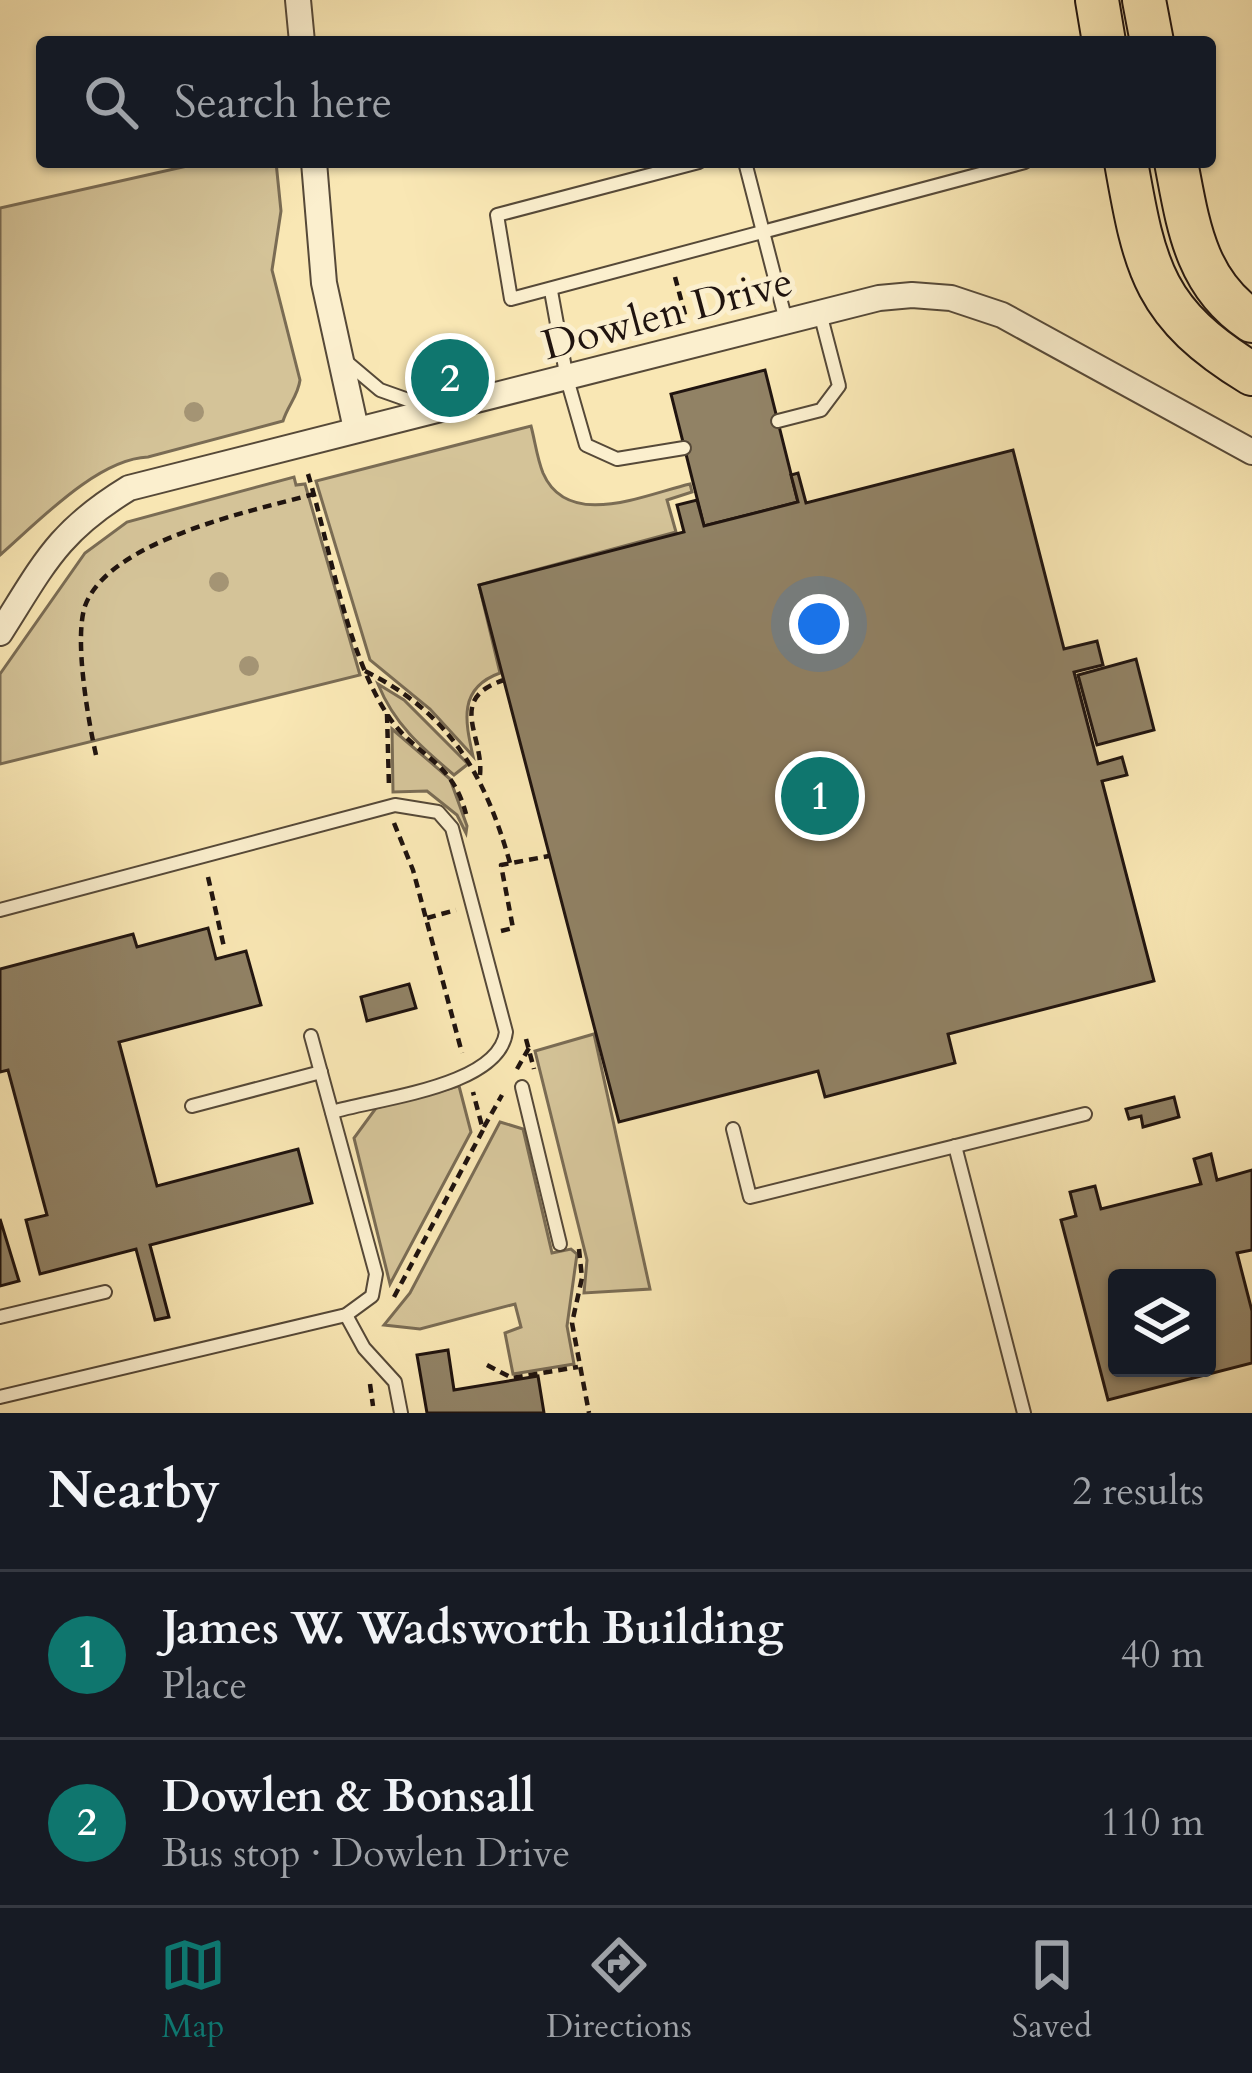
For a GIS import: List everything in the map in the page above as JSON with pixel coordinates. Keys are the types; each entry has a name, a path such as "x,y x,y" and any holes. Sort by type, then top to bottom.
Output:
{"highway":[{"path":"1097,0 1104,36"},
{"path":"1144,0 1151,36"},
{"path":"1127,168 1143,252 1170,307 1205,343 1252,374"},
{"path":"1177,168 1200,262 1228,303 1252,321"}],"street":[{"path":"298,0 301,36"},
{"path":"314,168 324,283 356,429"},
{"name":"Dowlen Drive","path":"0,633 7,607 54,547 86,514 129,488 879,298 912,295 1002,315 1252,452"}],"lane":[{"path":"676,168 497,215 511,299 1003,168"},
{"path":"747,168 786,321"},
{"path":"551,291 567,379 586,446 617,459 684,448"},
{"path":"778,421 821,410 839,386 820,313"},
{"path":"340,353 380,390 435,408"},
{"path":"0,910 395,805 438,812 452,828 506,1032 504,1046 485,1066 454,1080 332,1112"},
{"path":"0,1397 346,1315 372,1296 376,1274 311,1036"},
{"path":"192,1106 321,1072"},
{"path":"522,1087 560,1244"},
{"path":"733,1129 750,1197 1085,1114"},
{"path":"956,1146 1024,1413"},
{"path":"0,1317 106,1292"},
{"path":"346,1315 364,1348 395,1382 401,1413"}],"path":[{"path":"675,277 687,322"},
{"path":"96,754 81,643 87,601 102,579 137,554 189,531 314,494"},
{"path":"365,671 392,685 455,741 480,777 510,863"},
{"path":"480,777 470,716 475,699 487,686 504,680"},
{"path":"387,714 389,787"},
{"path":"394,824 426,918 465,1063"},
{"path":"499,932 513,928 501,865 550,856"},
{"path":"207,874 224,947"},
{"path":"426,918 456,910"},
{"path":"391,1304 483,1130 470,1081"},
{"path":"364,1348 374,1406"},
{"path":"487,1365 512,1378 578,1367"}],"shaded area":[{"path":"178,168 277,168 281,211 272,270 300,380 283,421 109,469 69,494 0,555 0,208"},
{"path":"531,426 543,473 555,491 570,501 609,504 690,484 692,492 667,500 676,532 479,585 500,673 486,679 471,697 467,718 473,756 430,709 370,660 316,481"},
{"path":"294,477 296,485 305,484 360,675 0,764 0,674 85,553 127,522"},
{"path":"378,684 404,700 468,764 454,775 430,755 400,723"},
{"path":"392,729 450,779 466,833 457,815 427,791 393,792"},
{"path":"594,1034 650,1289 584,1293 587,1260 535,1051"},
{"path":"459,1086 471,1132 390,1284 354,1138 376,1108"},
{"path":"500,1122 523,1129 552,1253 571,1249 577,1254 567,1326 574,1364 513,1374 505,1333 521,1327 515,1304 420,1329 384,1325 410,1293"}],"building":[{"path":"765,370 798,502 704,526 671,394"},
{"path":"1013,450 1064,649 1097,641 1103,665 1074,672 1098,764 1122,757 1127,775 1102,781 1154,981 948,1034 955,1063 825,1097 818,1071 619,1122 479,585 684,532 677,505 697,500 704,526 798,502 791,475 798,473 806,503"},
{"path":"1136,659 1154,730 1097,745 1078,675"},
{"path":"208,928 216,959 246,951 261,1005 119,1042 157,1186 298,1149 312,1203 150,1245 169,1317 155,1320 136,1249 40,1274 26,1220 47,1215 8,1070 0,1072 0,969 133,934 137,947"},
{"path":"409,984 416,1008 367,1021 361,997"},
{"path":"1174,1097 1179,1117 1143,1127 1141,1116 1129,1119 1126,1109"},
{"path":"1211,1154 1217,1180 1252,1170 1252,1250 1237,1253 1252,1311 1252,1363 1216,1372 1216,1269 1108,1269 1108,1377 1198,1377 1108,1400 1061,1220 1076,1216 1070,1192 1095,1186 1101,1209 1201,1184 1194,1159"},
{"path":"0,1219 19,1281 0,1286"},
{"path":"448,1350 454,1390 538,1376 544,1413 427,1413 417,1355"}],"place":[{"name":"Dowlen & Bonsall","path":"450,378"},
{"name":"James W. Wadsworth Building","path":"820,796"}]}
